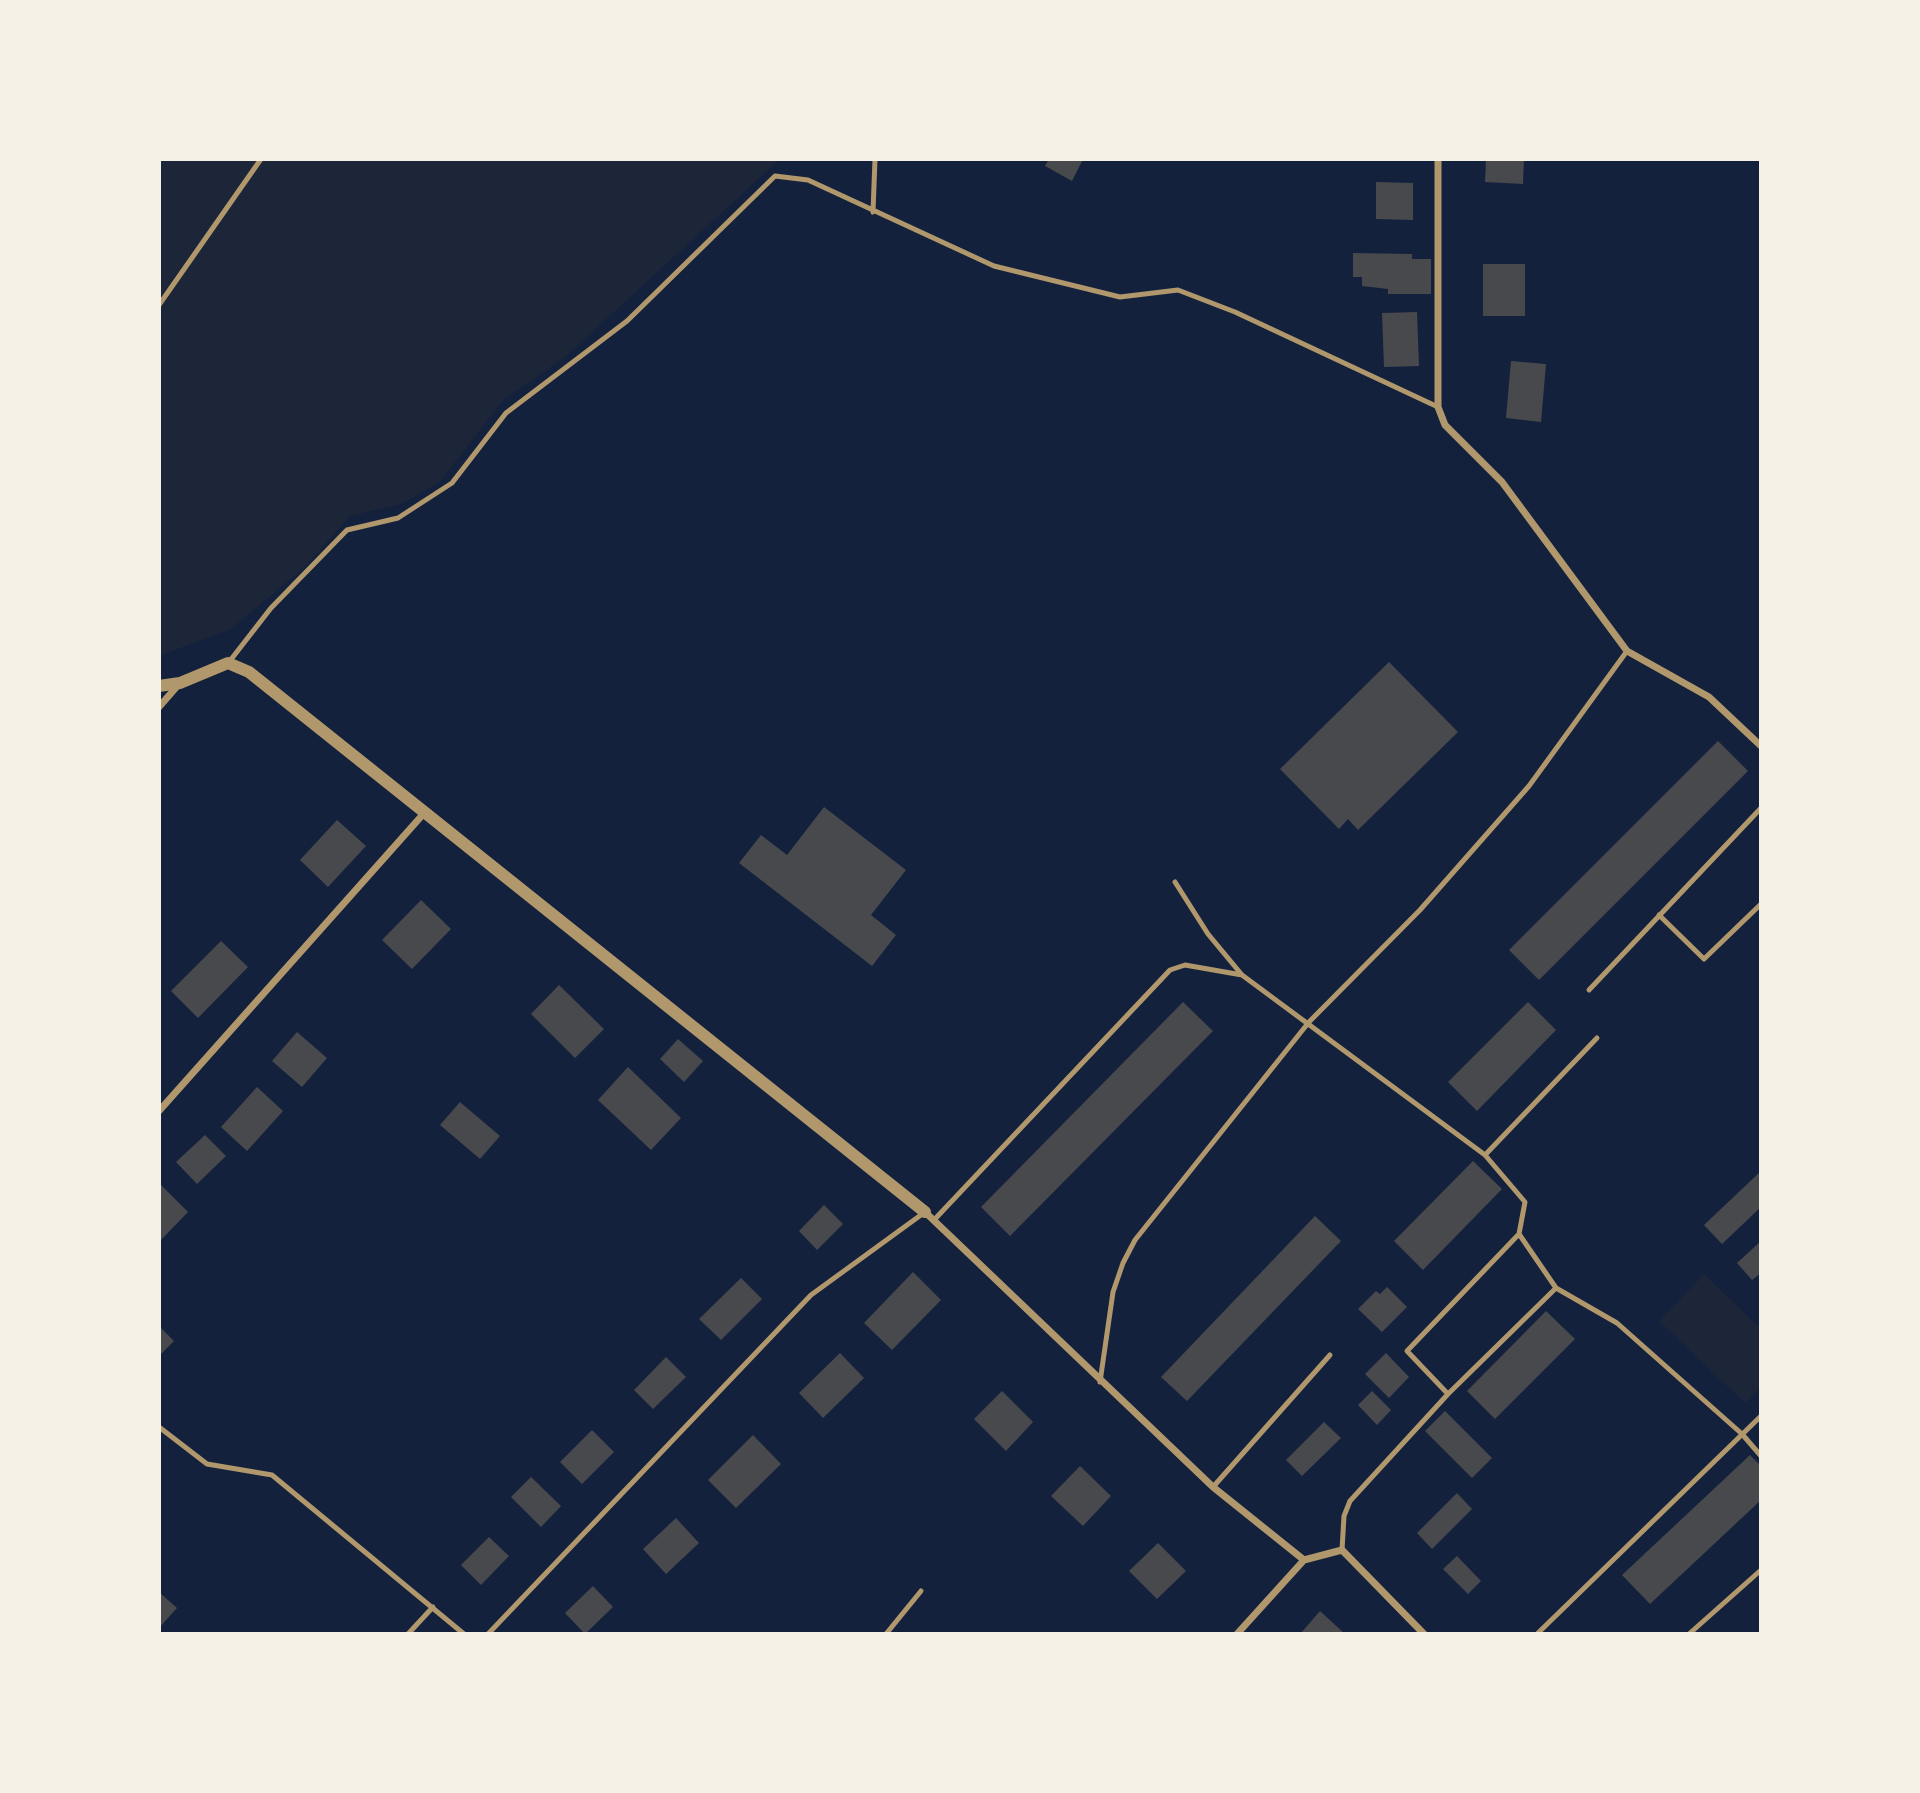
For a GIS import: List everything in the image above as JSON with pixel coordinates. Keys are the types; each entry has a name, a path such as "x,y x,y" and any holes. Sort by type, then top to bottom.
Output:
{"street":[{"path":"1438,159 1438,407 1454,436 1502,482 1627,651 1709,697 1761,746"},
{"path":"159,687 180,683 228,663 249,672 930,1216 1213,1488 1304,1560"},
{"path":"159,708 180,683"},
{"path":"159,1111 426,811"},
{"path":"1237,1634 1304,1560 1342,1550 1424,1634"}],"lane":[{"path":"159,305 261,159"},
{"path":"873,212 875,159"},
{"path":"228,663 271,608 347,530 398,519 452,483 506,414 627,321 775,176 808,180 994,265 1120,297 1178,290 1235,312 1438,407"},
{"path":"1101,1382 1113,1292 1135,1240 1309,1022 1420,910 1529,786 1627,651"},
{"path":"1589,990 1761,808"},
{"path":"1175,882 1208,934 1242,975 1309,1022 1485,1155 1525,1202 1519,1234 1406,1351 1448,1394"},
{"path":"1659,915 1704,959 1761,904"},
{"path":"488,1634 811,1295 930,1216 1170,970 1185,965 1242,975"},
{"path":"1485,1155 1597,1038"},
{"path":"1519,1234 1556,1288 1617,1323 1742,1434 1761,1456"},
{"path":"1342,1550 1344,1516 1350,1501 1448,1394 1556,1288"},
{"path":"1213,1488 1330,1355"},
{"path":"1538,1634 1761,1416"},
{"path":"159,1427 207,1464 272,1475 464,1634"},
{"path":"1689,1634 1761,1570"},
{"path":"886,1634 922,1591"},
{"path":"408,1634 433,1607"}],"shaded area":[{"path":"159,159 780,159 565,357 503,400 440,482 401,504 350,516 304,568 231,629 159,656"},
{"path":"1704,1274 1761,1329 1761,1387 1745,1403 1659,1321"}],"building":[{"path":"1049,159 1083,159 1072,181 1045,166"},
{"path":"1486,159 1524,159 1523,184 1485,182"},
{"path":"1376,182 1413,183 1413,220 1376,219"},
{"path":"1353,253 1412,254 1412,259 1431,259 1431,294 1388,294 1388,289 1362,286 1362,277 1353,277"},
{"path":"1483,264 1525,264 1525,316 1483,316"},
{"path":"1417,312 1419,366 1384,367 1382,313"},
{"path":"1511,361 1546,364 1541,422 1506,418"},
{"path":"1389,662 1458,732 1358,830 1348,819 1339,829 1280,769"},
{"path":"1718,741 1748,771 1539,980 1509,950"},
{"path":"824,807 906,870 871,915 896,935 872,966 739,863 761,835 787,855"},
{"path":"337,820 366,846 328,887 300,860"},
{"path":"421,900 451,929 412,969 382,940"},
{"path":"221,941 248,967 198,1018 171,991"},
{"path":"559,985 604,1029 575,1058 531,1014"},
{"path":"1183,1002 1213,1031 1010,1236 981,1207"},
{"path":"1528,1002 1556,1030 1477,1111 1448,1082"},
{"path":"297,1032 327,1058 302,1087 272,1061"},
{"path":"678,1039 703,1061 684,1082 660,1059"},
{"path":"628,1067 681,1118 651,1150 598,1100"},
{"path":"257,1087 283,1111 247,1151 221,1127"},
{"path":"460,1102 500,1136 480,1159 440,1125"},
{"path":"205,1135 226,1156 197,1184 176,1162"},
{"path":"1473,1161 1502,1189 1423,1270 1394,1241"},
{"path":"1761,1171 1761,1207 1722,1244 1704,1225"},
{"path":"159,1183 188,1212 159,1242"},
{"path":"824,1205 843,1224 817,1250 799,1231"},
{"path":"1315,1216 1341,1241 1187,1401 1161,1377"},
{"path":"1761,1241 1761,1273 1752,1280 1737,1263"},
{"path":"913,1272 941,1300 892,1350 864,1323"},
{"path":"741,1278 762,1299 721,1340 699,1319"},
{"path":"1387,1287 1407,1307 1382,1332 1358,1309 1376,1291 1380,1294"},
{"path":"1546,1311 1575,1339 1495,1419 1467,1391"},
{"path":"159,1326 174,1341 159,1356"},
{"path":"840,1353 864,1378 823,1418 799,1393"},
{"path":"1386,1353 1409,1377 1389,1398 1365,1374"},
{"path":"666,1357 686,1377 653,1409 634,1390"},
{"path":"1002,1391 1033,1422 1006,1451 974,1419"},
{"path":"1372,1391 1391,1410 1377,1425 1358,1405"},
{"path":"1445,1411 1492,1458 1472,1478 1425,1431"},
{"path":"1324,1422 1341,1438 1302,1476 1286,1460"},
{"path":"592,1430 614,1452 582,1484 560,1462"},
{"path":"753,1435 781,1464 736,1508 708,1480"},
{"path":"1750,1455 1761,1466 1761,1500 1650,1604 1622,1575"},
{"path":"1080,1466 1111,1496 1083,1526 1051,1496"},
{"path":"531,1477 561,1506 541,1527 511,1497"},
{"path":"1457,1493 1472,1509 1432,1549 1417,1533"},
{"path":"676,1518 699,1543 666,1574 643,1549"},
{"path":"489,1537 509,1556 481,1585 461,1565"},
{"path":"1158,1543 1186,1571 1157,1599 1129,1571"},
{"path":"1457,1556 1481,1581 1468,1594 1443,1569"},
{"path":"593,1586 613,1607 585,1634 565,1613"},
{"path":"159,1592 177,1608 159,1628"},
{"path":"1320,1611 1345,1634 1300,1634"}]}
